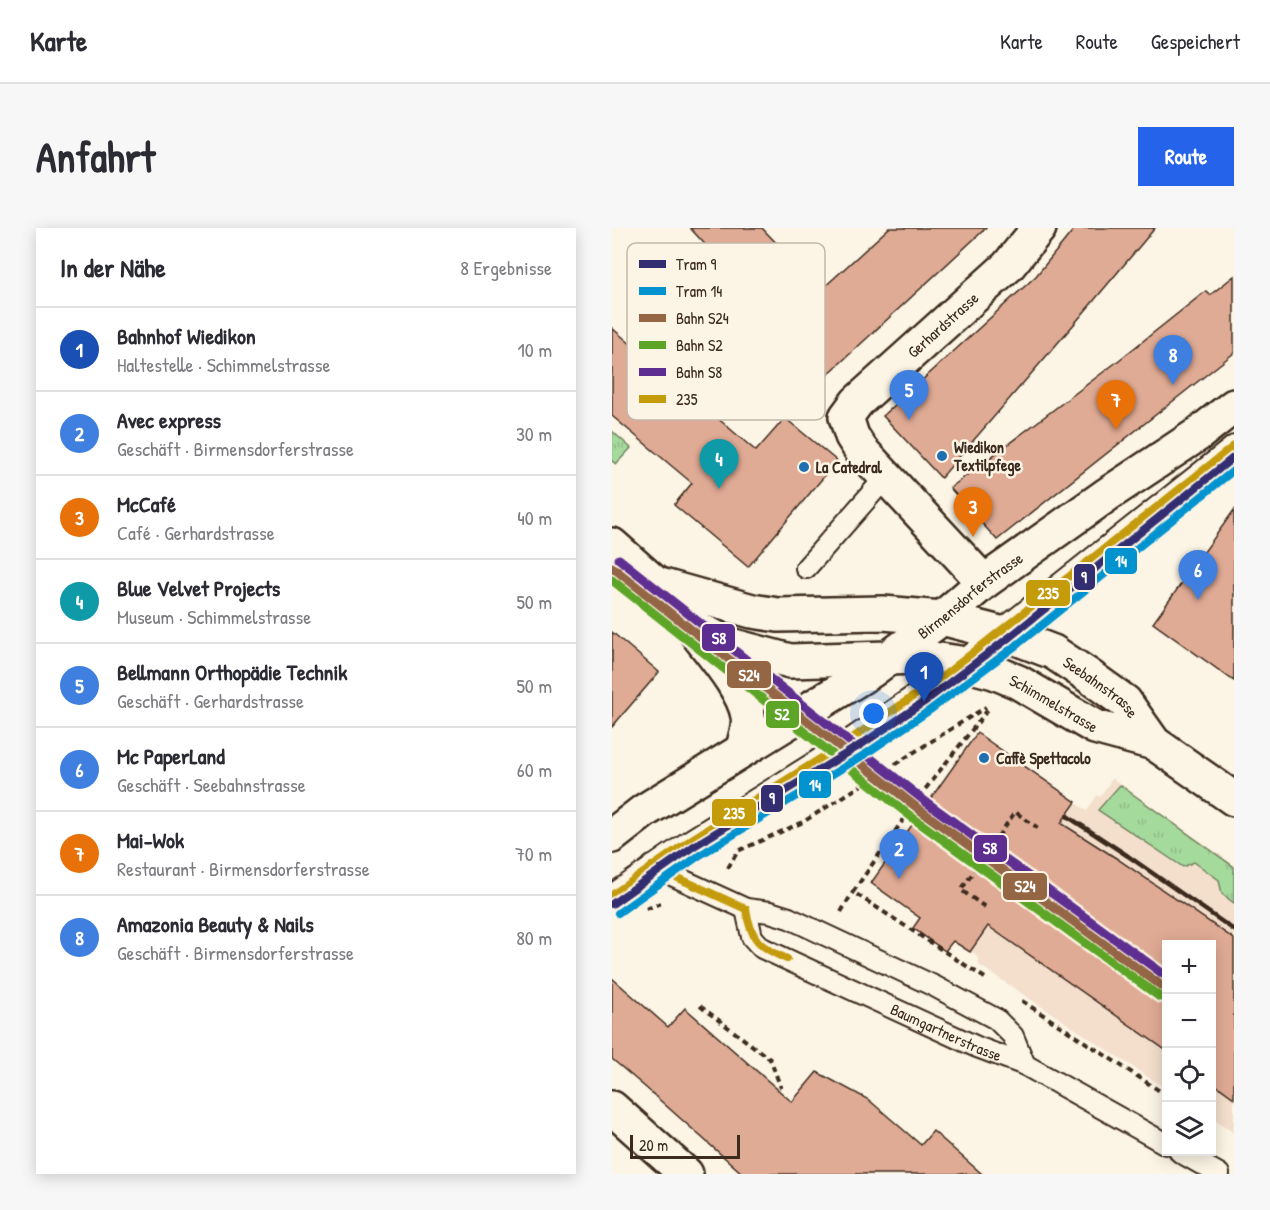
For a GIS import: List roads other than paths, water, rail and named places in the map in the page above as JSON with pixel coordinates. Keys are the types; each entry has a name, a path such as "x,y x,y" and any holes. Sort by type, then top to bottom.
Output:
{"main road":[{"name":"Gerhardstrasse","path":"984,582 861,450 852,436 846,417 857,402 1008,266 1039,228"},
{"name":"Birmensdorferstrasse","path":"612,836 644,811 871,671 942,618 984,582 1108,494 1197,435 1234,406"},
{"name":"Schimmelstrasse","path":"612,545 656,584 690,625 730,645 790,661 920,657 960,663 994,672 1018,682 1095,727 1154,743"},
{"name":"Schimmelstrasse","path":"656,584 721,604 778,615 883,613 942,618"},
{"name":"Seebahnstrasse","path":"942,618 1001,632 1053,652 1125,702 1154,743 1234,799"},
{"path":"690,625 738,690 744,703 748,716 743,748"},
{"path":"612,1108 686,1174"}],"lane":[{"path":"612,895 710,827 839,747 960,663 1234,446"},
{"path":"806,568 886,477"},
{"path":"652,866 746,909 770,912 789,918 934,986 996,1019 1013,1036 1025,1065"},
{"name":"Baumgartnerstrasse","path":"746,909 753,937 762,948 977,1047 1025,1065 1162,1141"},
{"path":"1187,1156 1219,1174"}],"railway":[{"path":"1067,816 1234,930"}],"tram line":[{"name":"9","path":"612,904 694,846 862,744 924,702 1011,636 1234,457"},
{"name":"14","path":"618,913 700,855 867,753 930,710 1018,644 1234,470"}],"rail line":[{"name":"S8","path":"619,559 926,802 1162,973"},
{"name":"S24","path":"612,567 920,810 1162,986"},
{"name":"S2","path":"612,580 913,818 1160,997"}],"place":[{"name":"Amazonia Beauty & Nails","path":"1173,385"},
{"name":"Bellmann Orthopädie Technik","path":"909,420"},
{"name":"Mai-Wok","path":"1116,430"},
{"name":"Wiedikon Textilpfege","path":"942,456"},
{"name":"La Catedral","path":"804,467"},
{"name":"Blue Velvet Projects","path":"719,489"},
{"name":"McCafé","path":"973,537"},
{"name":"Mc PaperLand","path":"1198,600"},
{"name":"Bahnhof Wiedikon","path":"924,702"},
{"name":"Caffè Spettacolo","path":"984,758"},
{"name":"Avec express","path":"899,879"}]}
